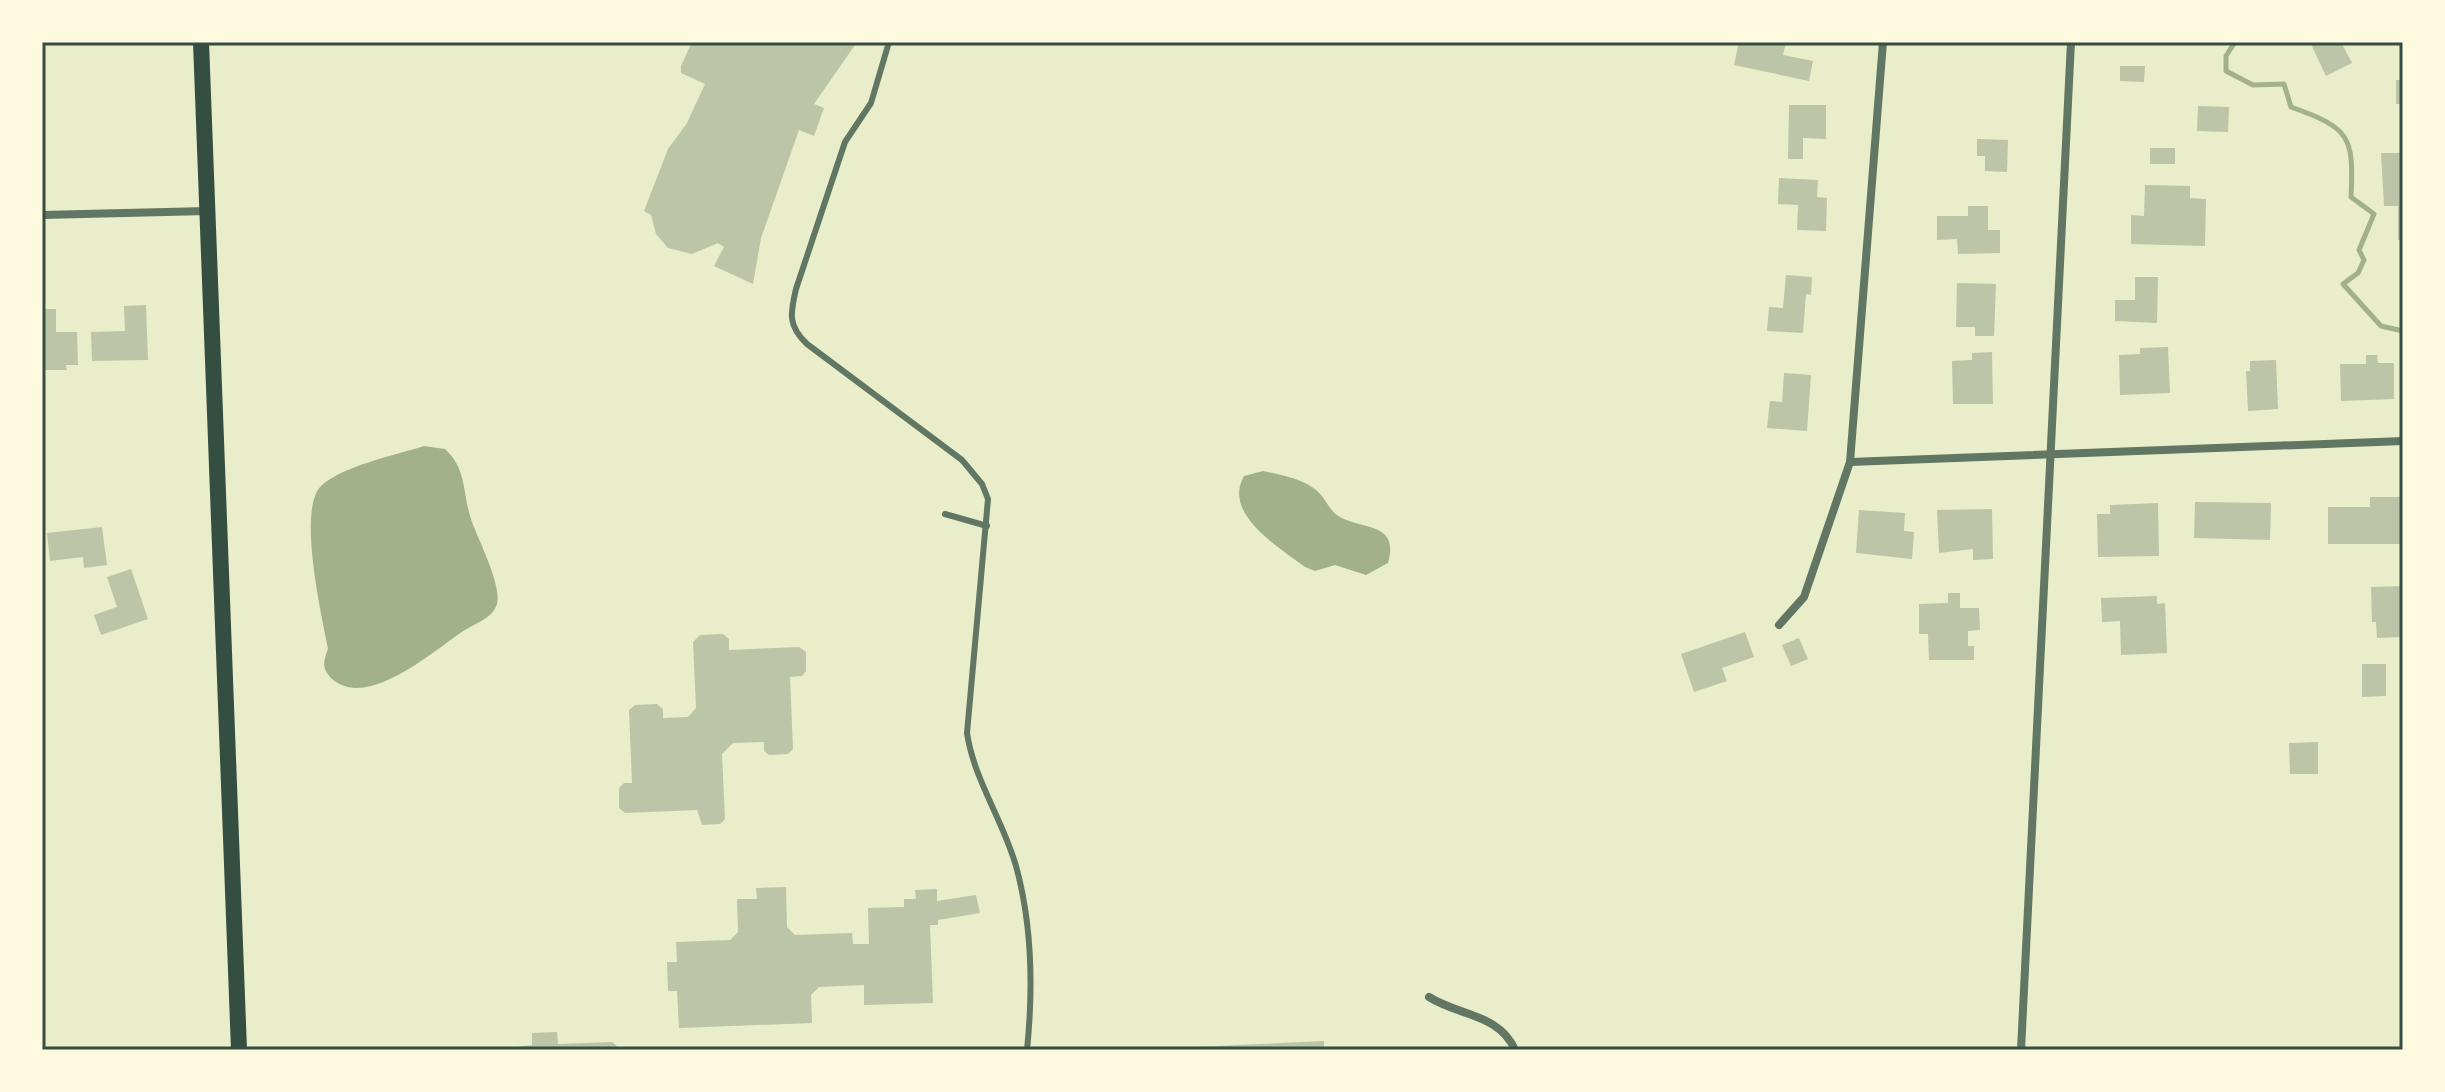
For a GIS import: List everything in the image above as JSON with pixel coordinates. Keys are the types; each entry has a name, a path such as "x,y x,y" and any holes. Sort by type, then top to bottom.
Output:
{"main road":[{"path":"201,42 239,1050"}],"street":[{"path":"1779,625 1804,597 1850,462 1883,42"},
{"path":"2021,1050 2071,42"},
{"path":"42,215 207,211"},
{"path":"1850,462 2403,441"},
{"path":"1429,997 1448,1008 1500,1026 1515,1050"}],"lane":[{"path":"889,42 871,103 845,142 796,289 790,314 791,327 807,344 962,460 982,484 988,499 967,733 970,755 1015,865 1024,903 1030,1019 1027,1050"},
{"path":"945,514 987,526"}],"shaded area":[{"path":"424,446 445,449 458,465 472,522 493,575 497,604 486,618 397,676 361,688 344,686 330,677 324,667 328,649 311,540 314,499 321,486 342,473"},
{"path":"1263,471 1309,485 1337,515 1383,533 1390,549 1388,563 1366,575 1335,565 1315,571 1305,567 1257,529 1241,504 1239,490 1244,476"}],"building":[{"path":"692,42 857,42 814,104 824,108 814,136 799,130 761,238 753,284 714,266 724,247 718,243 692,254 668,248 656,234 651,215 644,211 668,149 687,123 705,84 681,73"},
{"path":"1739,42 1786,42 1783,55 1813,61 1809,81 1734,65"},
{"path":"2310,42 2342,44 2352,63 2326,76"},
{"path":"2120,66 2145,66 2144,82 2120,81"},
{"path":"2396,80 2403,80 2403,104 2396,104"},
{"path":"1789,105 1826,105 1826,139 1803,138 1803,159 1788,159"},
{"path":"2198,106 2229,107 2228,132 2197,131"},
{"path":"1977,139 2008,140 2007,172 1985,171 1985,156 1977,156"},
{"path":"2150,148 2175,148 2175,164 2150,164"},
{"path":"2381,153 2403,153 2403,240 2398,240 2398,206 2384,206"},
{"path":"1779,178 1818,180 1817,197 1827,198 1826,231 1797,230 1798,205 1778,204"},
{"path":"2145,185 2190,186 2190,198 2206,199 2205,246 2131,244 2131,215 2144,216"},
{"path":"1968,206 1988,206 1988,230 2000,230 2000,253 1958,254 1957,239 1937,240 1937,216 1968,216"},
{"path":"1786,275 1812,277 1811,295 1806,294 1803,333 1767,331 1769,307 1783,308"},
{"path":"2135,277 2158,277 2157,323 2115,321 2115,300 2135,300"},
{"path":"1957,283 1996,284 1994,336 1975,336 1975,327 1956,327"},
{"path":"146,305 148,360 92,361 91,332 125,331 124,306"},
{"path":"42,309 56,309 56,332 77,332 78,365 66,365 67,370 42,370"},
{"path":"2168,347 2170,393 2120,395 2119,355 2140,354 2140,348"},
{"path":"1992,352 1993,404 1953,404 1952,361 1972,360 1972,353"},
{"path":"2366,355 2377,355 2378,363 2394,363 2394,399 2341,401 2340,364 2366,364"},
{"path":"2276,360 2278,409 2248,411 2246,371 2250,371 2250,361"},
{"path":"1784,373 1811,375 1807,431 1767,428 1770,401 1782,402"},
{"path":"2370,497 2403,497 2403,544 2328,544 2328,507 2370,507"},
{"path":"2195,502 2271,503 2270,540 2194,538"},
{"path":"2158,503 2159,556 2098,557 2097,514 2110,514 2110,505"},
{"path":"1992,509 1993,559 1973,560 1973,549 1939,553 1937,510"},
{"path":"1859,510 1905,513 1904,531 1914,532 1912,559 1856,553"},
{"path":"102,527 107,565 84,568 83,557 50,561 47,533"},
{"path":"131,569 148,619 101,635 94,615 117,607 107,577"},
{"path":"2403,586 2403,637 2377,638 2376,622 2372,622 2371,587"},
{"path":"1948,593 1960,593 1960,608 1979,608 1980,630 1968,631 1968,646 1974,646 1974,660 1929,660 1928,634 1919,634 1919,604 1948,603"},
{"path":"2157,596 2157,604 2165,603 2167,653 2121,655 2120,621 2102,622 2101,598"},
{"path":"1745,632 1754,657 1722,668 1727,681 1694,692 1681,654"},
{"path":"723,634 729,639 729,650 799,647 806,652 806,671 802,676 790,677 793,749 788,754 769,755 764,751 764,742 733,743 722,754 725,819 720,824 702,825 697,810 625,813 619,808 619,788 624,783 632,783 629,710 635,705 657,704 663,709 663,718 688,717 696,708 693,642 700,635"},
{"path":"1799,638 1808,659 1791,666 1782,645"},
{"path":"2362,664 2386,664 2386,696 2362,697"},
{"path":"2318,742 2318,774 2290,774 2289,743"},
{"path":"786,887 787,927 795,935 852,933 853,944 869,944 868,908 904,907 904,899 916,899 915,890 937,889 937,901 976,895 980,913 938,920 938,925 930,925 933,1003 864,1005 864,985 819,987 811,995 812,1023 679,1028 677,991 668,991 667,962 677,962 676,942 730,940 738,932 737,899 757,899 756,888"},
{"path":"557,1032 558,1044 612,1042 621,1050 492,1050 532,1045 532,1033"},
{"path":"1324,1041 1324,1050 1171,1050 1171,1048"}],"waterway":[{"path":"2235,42 2226,56 2226,71 2253,85 2284,84 2291,107 2326,121 2344,137 2351,160 2351,197 2374,214 2359,250 2364,260 2358,273 2343,284 2381,326 2403,331"}]}
